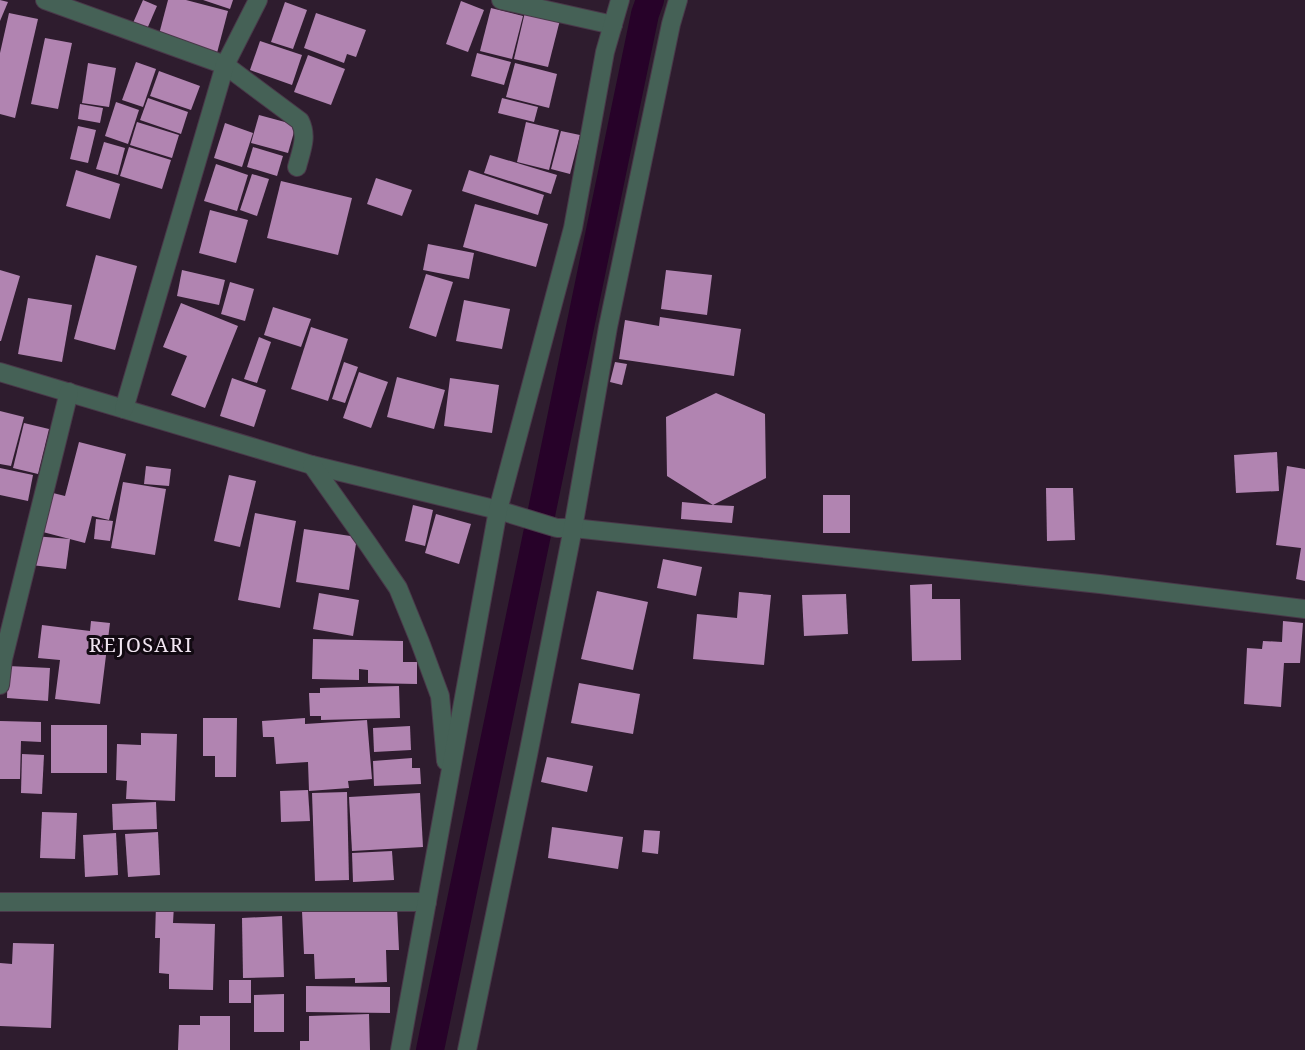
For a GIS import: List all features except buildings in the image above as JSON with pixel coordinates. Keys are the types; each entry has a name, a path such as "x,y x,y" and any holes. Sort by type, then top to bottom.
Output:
{"street":[{"path":"45,0 225,64 300,121 305,140 297,167"},
{"path":"124,409 225,64 258,0"},
{"path":"501,0 528,3 613,25"},
{"path":"400,1050 449,785 507,513 573,228 605,52 620,0"},
{"path":"466,1050 528,756 565,528 670,24 678,0"},
{"path":"0,372 312,465 565,528 1100,584 1305,609"},
{"path":"0,685 3,659 69,392"},
{"path":"312,465 398,588 440,696 449,785"},
{"path":"0,902 427,902"}],"waterway":[{"path":"430,1050 645,14 650,0"}],"district":[{"name":"REJOSARI","path":"141,644"}]}
